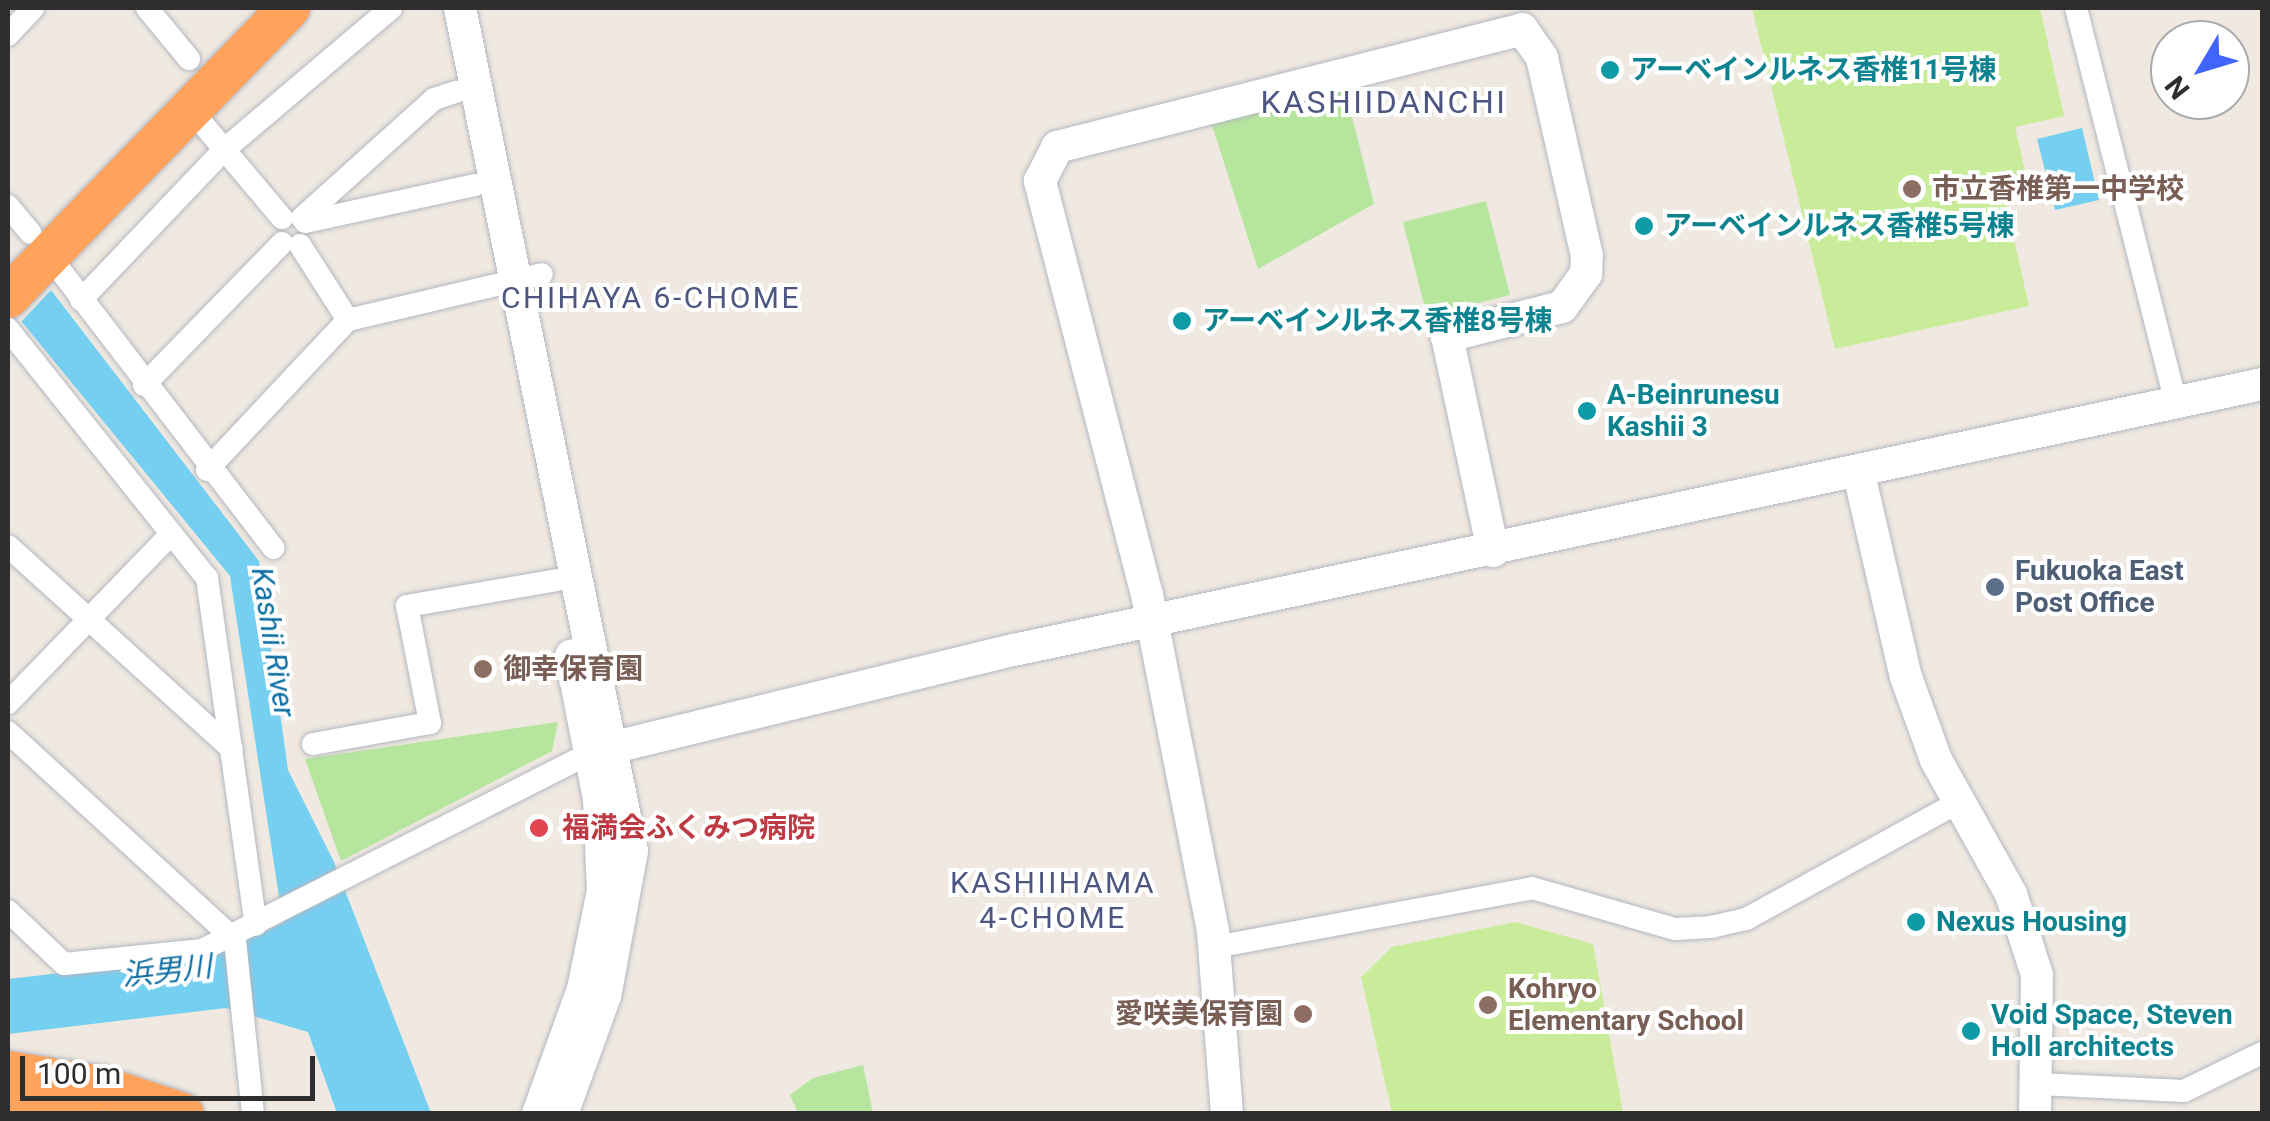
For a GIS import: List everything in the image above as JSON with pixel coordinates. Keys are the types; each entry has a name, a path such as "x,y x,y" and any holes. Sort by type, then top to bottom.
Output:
{"highway":[{"path":"8,297 23,237 189,59 245,8"},
{"path":"23,237 186,104 288,8"},
{"path":"8,1072 101,1087 183,1114"},
{"path":"8,1103 82,1114"}],"street":[{"path":"8,36 33,8"},
{"path":"148,8 189,59"},
{"path":"81,300 224,149 391,8"},
{"path":"439,8 475,185 517,280 557,580 632,851 622,924 562,1114"},
{"path":"460,8 517,280 602,749 604,849 597,935 538,1114"},
{"path":"2076,8 2176,404"},
{"path":"1228,1114 1215,946 1147,624 1040,181 1045,161 1057,147 1522,29 1542,58 1586,274 1562,308 1446,336 1494,551"},
{"path":"144,385 294,229 434,100 456,92"},
{"path":"186,104 294,229 348,320"},
{"path":"294,229 475,185"},
{"path":"23,237 81,300 207,470 272,548"},
{"path":"207,470 348,320 517,280"},
{"path":"8,329 208,578 260,922"},
{"path":"8,911 64,964 235,940 260,922 602,749 1147,624 1859,474 2262,384"},
{"path":"1859,474 1906,677 1958,802 2011,894 2037,976 2037,1099 2184,1092 2262,1053"},
{"path":"8,703 84,618 171,534"},
{"path":"8,546 232,749"},
{"path":"312,744 430,723 407,606 557,580"},
{"path":"8,732 235,940 253,1114"},
{"path":"1215,946 1532,888 1675,929 1711,927 1746,919 1958,802"}],"green space":[{"path":"1752,8 2040,8 2064,116 2015,127 2028,184 2003,190 2029,306 1835,349"},
{"path":"1329,86 1346,93 1374,204 1258,269 1211,122"},
{"path":"1486,201 1510,295 1427,316 1403,222"},
{"path":"558,722 552,751 341,861 305,759"},
{"name":"Kohryo Elementary School","path":"1515,922 1593,944 1623,1113 1392,1113 1361,977 1392,947"},
{"path":"863,1065 873,1113 798,1113 790,1095 813,1078"}],"water":[{"path":"2082,128 2099,200 2055,210 2037,139"},
{"name":"浜男川","path":"8,234 259,561 288,770 334,862 431,1113 337,1113 308,1032 226,1008 8,1034 8,979 210,956 283,923 230,576 8,305"}],"pier":[{"path":"8,234 52,289 21,322 8,305"}],"place":[{"name":"アーベインルネス香椎11号棟","path":"1610,70"},
{"name":"市立香椎第一中学校","path":"1912,189"},
{"name":"アーベインルネス香椎5号棟","path":"1644,226"},
{"name":"アーベインルネス香椎8号棟","path":"1182,321"},
{"name":"A-Beinrunesu Kashii 3","path":"1587,411"},
{"name":"Fukuoka East Post Office","path":"1995,587"},
{"name":"御幸保育園","path":"483,669"},
{"name":"福満会ふくみつ病院","path":"539,828"},
{"name":"Nexus Housing","path":"1916,922"},
{"name":"Kohryo Elementary School","path":"1488,1005"},
{"name":"愛咲美保育園","path":"1303,1014"},
{"name":"Void Space, Steven Holl architects","path":"1971,1031"}],"district":[{"name":"KASHIIDANCHI","path":"1384,102"},
{"name":"CHIHAYA 6-CHOME","path":"651,298"},
{"name":"KASHIIHAMA 4-CHOME","path":"1053,900"}],"water label":[{"name":"Kashii River","path":"273,642"}]}
